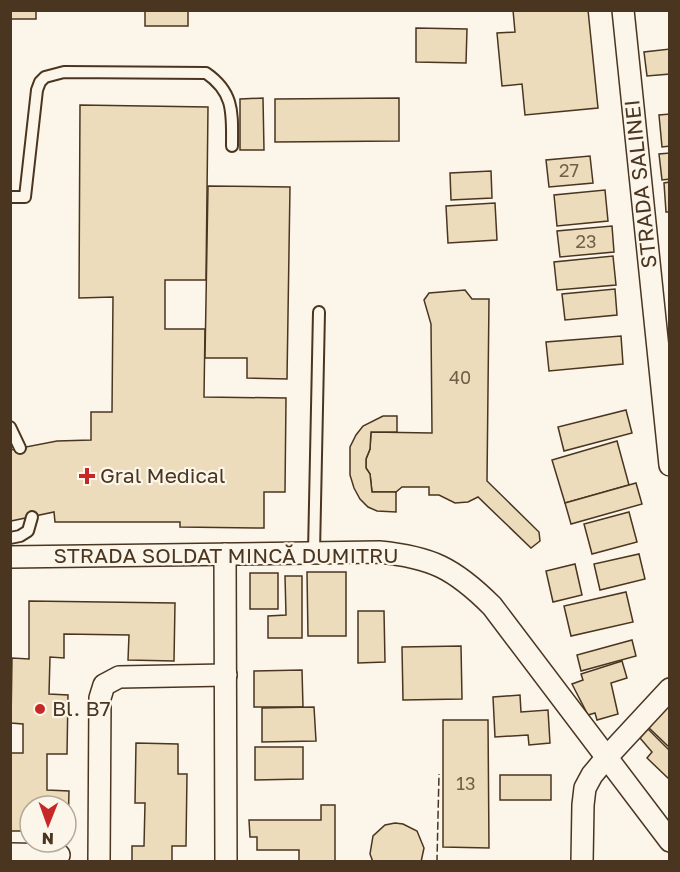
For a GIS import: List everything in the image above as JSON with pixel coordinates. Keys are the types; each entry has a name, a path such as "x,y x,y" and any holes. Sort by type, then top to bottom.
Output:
{"street":[{"name":"STRADA SALINEI","path":"623,10 669,465"},
{"name":"STRADA SOLDAT MINCĂ DUMITRU","path":"10,557 379,552 409,555 435,562 457,575 492,606 669,841"},
{"path":"225,554 226,861"},
{"path":"99,861 100,698 104,685 118,677 226,675"},
{"path":"582,861 585,788 592,775 607,757 669,689"},
{"path":"10,854 59,855"}],"lane":[{"path":"10,197 26,197 38,90 40,82 45,77 54,74 88,71 206,73 219,82 227,94 232,111 232,146"},
{"path":"314,552 319,312"},
{"path":"10,427 20,448"},
{"path":"10,538 28,531 32,517"}],"building":[{"path":"10,10 36,10 36,19 10,19"},
{"path":"145,10 188,10 188,26 145,26"},
{"path":"513,10 588,10 598,108 525,115 522,84 502,86 497,33 515,32"},
{"path":"416,28 467,29 466,63 416,62"},
{"path":"670,49 670,74 647,76 644,52"},
{"path":"263,98 264,150 240,150 240,99"},
{"path":"399,98 399,141 275,142 275,99"},
{"path":"80,105 208,107 206,280 165,280 165,329 205,329 204,397 286,398 285,492 264,492 264,528 180,527 180,522 55,522 54,512 11,521 10,450 57,441 91,440 91,412 112,412 113,297 79,298"},
{"path":"670,114 670,146 662,147 659,115"},
{"path":"670,153 670,179 662,180 659,154"},
{"path":"590,156 593,183 549,187 546,160"},
{"path":"491,171 492,198 451,200 450,173"},
{"path":"670,182 670,212 666,212 664,183"},
{"path":"208,186 290,187 287,379 247,378 247,358 205,358"},
{"path":"605,190 608,221 557,226 554,195"},
{"path":"495,203 497,240 448,243 446,206"},
{"path":"612,226 614,252 560,257 557,231"},
{"path":"613,256 616,285 557,290 554,262"},
{"path":"615,289 617,315 565,320 562,294"},
{"path":"465,290 472,299 489,299 487,481 539,532 540,541 531,548 478,497 468,502 455,503 439,495 429,495 429,487 402,487 396,492 372,492 370,474 366,468 371,432 432,433 431,324 424,300 429,293"},
{"path":"621,336 623,364 549,371 546,342"},
{"path":"626,410 632,433 564,451 558,427"},
{"path":"383,416 397,416 397,432 371,432 366,468 370,474 372,492 396,492 396,512 377,511 368,507 360,499 350,475 350,447 356,435 363,426"},
{"path":"617,441 629,485 565,503 552,460"},
{"path":"636,483 642,504 571,524 565,503"},
{"path":"629,512 637,542 592,554 584,524"},
{"path":"639,554 645,579 600,590 594,564"},
{"path":"575,564 582,595 553,602 546,571"},
{"path":"307,572 346,572 346,636 308,636"},
{"path":"250,573 278,573 278,609 250,609"},
{"path":"285,576 302,576 302,638 268,638 268,616 286,615"},
{"path":"626,592 633,622 571,636 564,606"},
{"name":"Bl. B7","path":"29,601 175,603 174,661 128,660 129,635 64,634 64,658 50,657 49,694 68,695 67,754 47,754 47,790 69,791 69,794 18,794 18,831 10,831 10,753 23,753 23,724 11,723 12,658 29,659"},
{"path":"358,611 384,611 385,662 358,663"},
{"path":"632,640 636,656 581,671 577,655"},
{"path":"461,646 462,699 403,700 402,647"},
{"path":"622,661 627,678 611,683 618,714 597,720 595,713 588,715 572,684 583,680 581,674"},
{"path":"302,670 303,707 254,707 254,671"},
{"path":"520,695 521,712 548,710 550,743 529,745 528,735 495,737 493,697"},
{"path":"670,705 670,748 647,726"},
{"path":"314,707 316,741 262,742 262,708"},
{"path":"443,720 488,720 489,848 443,847"},
{"path":"648,729 670,751 670,780 647,758 652,752 640,738"},
{"path":"136,743 178,744 178,774 187,774 186,846 172,846 172,862 132,862 132,846 144,846 145,803 135,803"},
{"path":"255,747 303,747 303,779 255,780"},
{"path":"500,775 551,775 551,800 500,800"},
{"path":"321,805 335,805 335,862 299,862 299,850 257,850 257,837 250,837 249,820 321,820"},
{"path":"395,823 417,831 424,848 421,862 373,862 370,854 373,836 385,825"}],"fence":[{"path":"439,774 437,860 439,862"}],"place":[{"name":"Gral Medical","path":"87,476"},
{"name":"Bl. B7","path":"40,709"}]}
